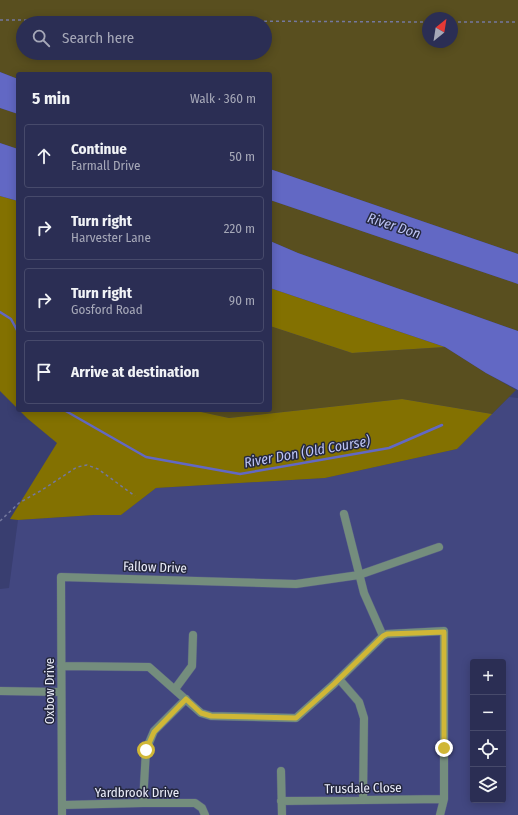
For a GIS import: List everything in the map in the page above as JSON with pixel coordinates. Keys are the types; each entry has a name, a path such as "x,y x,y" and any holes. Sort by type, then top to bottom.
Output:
{"street":[{"path":"344,514 364,593 383,636"},
{"name":"Fallow Drive","path":"61,577 296,584 359,575 439,548"},
{"name":"Oxbow Drive","path":"61,577 62,815"},
{"path":"61,666 149,668 201,713 211,716 296,718 383,636 387,634 444,632 444,799 440,815"},
{"path":"174,689 192,666 193,635"},
{"path":"339,679 359,702 364,718 363,800"},
{"path":"0,691 61,692"},
{"path":"143,803 146,750 154,732 186,699"},
{"path":"281,772 282,815"},
{"name":"Trusdale Close","path":"281,801 444,799"},
{"name":"Yardbrook Drive","path":"63,805 195,803 202,808 205,815"}],"path":[{"path":"0,20 16,20"},
{"path":"272,21 422,22"},
{"path":"458,22 518,22"},
{"path":"0,521 18,503 42,490 77,467 87,465 98,469 135,496"}],"shaded area":[{"path":"0,0 518,0 518,254 272,170 272,72 16,72 16,78 0,72"},
{"path":"0,108 16,113 16,148 0,143"},
{"path":"0,196 16,200 16,407 0,391"},
{"path":"272,201 518,284 518,331 298,253 272,242"},
{"path":"272,289 445,347 352,353 272,327"},
{"path":"272,327 352,353 445,347 516,390 492,414 402,399 229,418 201,412 272,412"},
{"path":"509,397 518,398 518,815 0,815 0,589 9,588 18,520 94,515 121,515 156,488 325,478 457,449"},
{"path":"402,399 492,414 457,449 325,478 156,488 121,515 94,515 18,520 10,519 57,443 21,412 201,412 229,418"}],"water":[{"path":"0,72 16,78 16,113 0,108"},
{"path":"0,143 16,148 16,200 0,196"},
{"name":"River Don","path":"272,170 518,254 518,284 272,201"},
{"path":"272,242 298,253 518,331 518,390 486,373 445,347 272,289"}],"waterway":[{"name":"River Don (Old Course)","path":"0,312 11,319 16,328"},
{"name":"River Don (Old Course)","path":"67,412 146,457 240,474 389,448 442,425"}],"route":[{"path":"146,750 154,732 179,704 186,699 201,713 211,716 296,718 334,684 383,636 387,634 444,632 444,748"}]}
